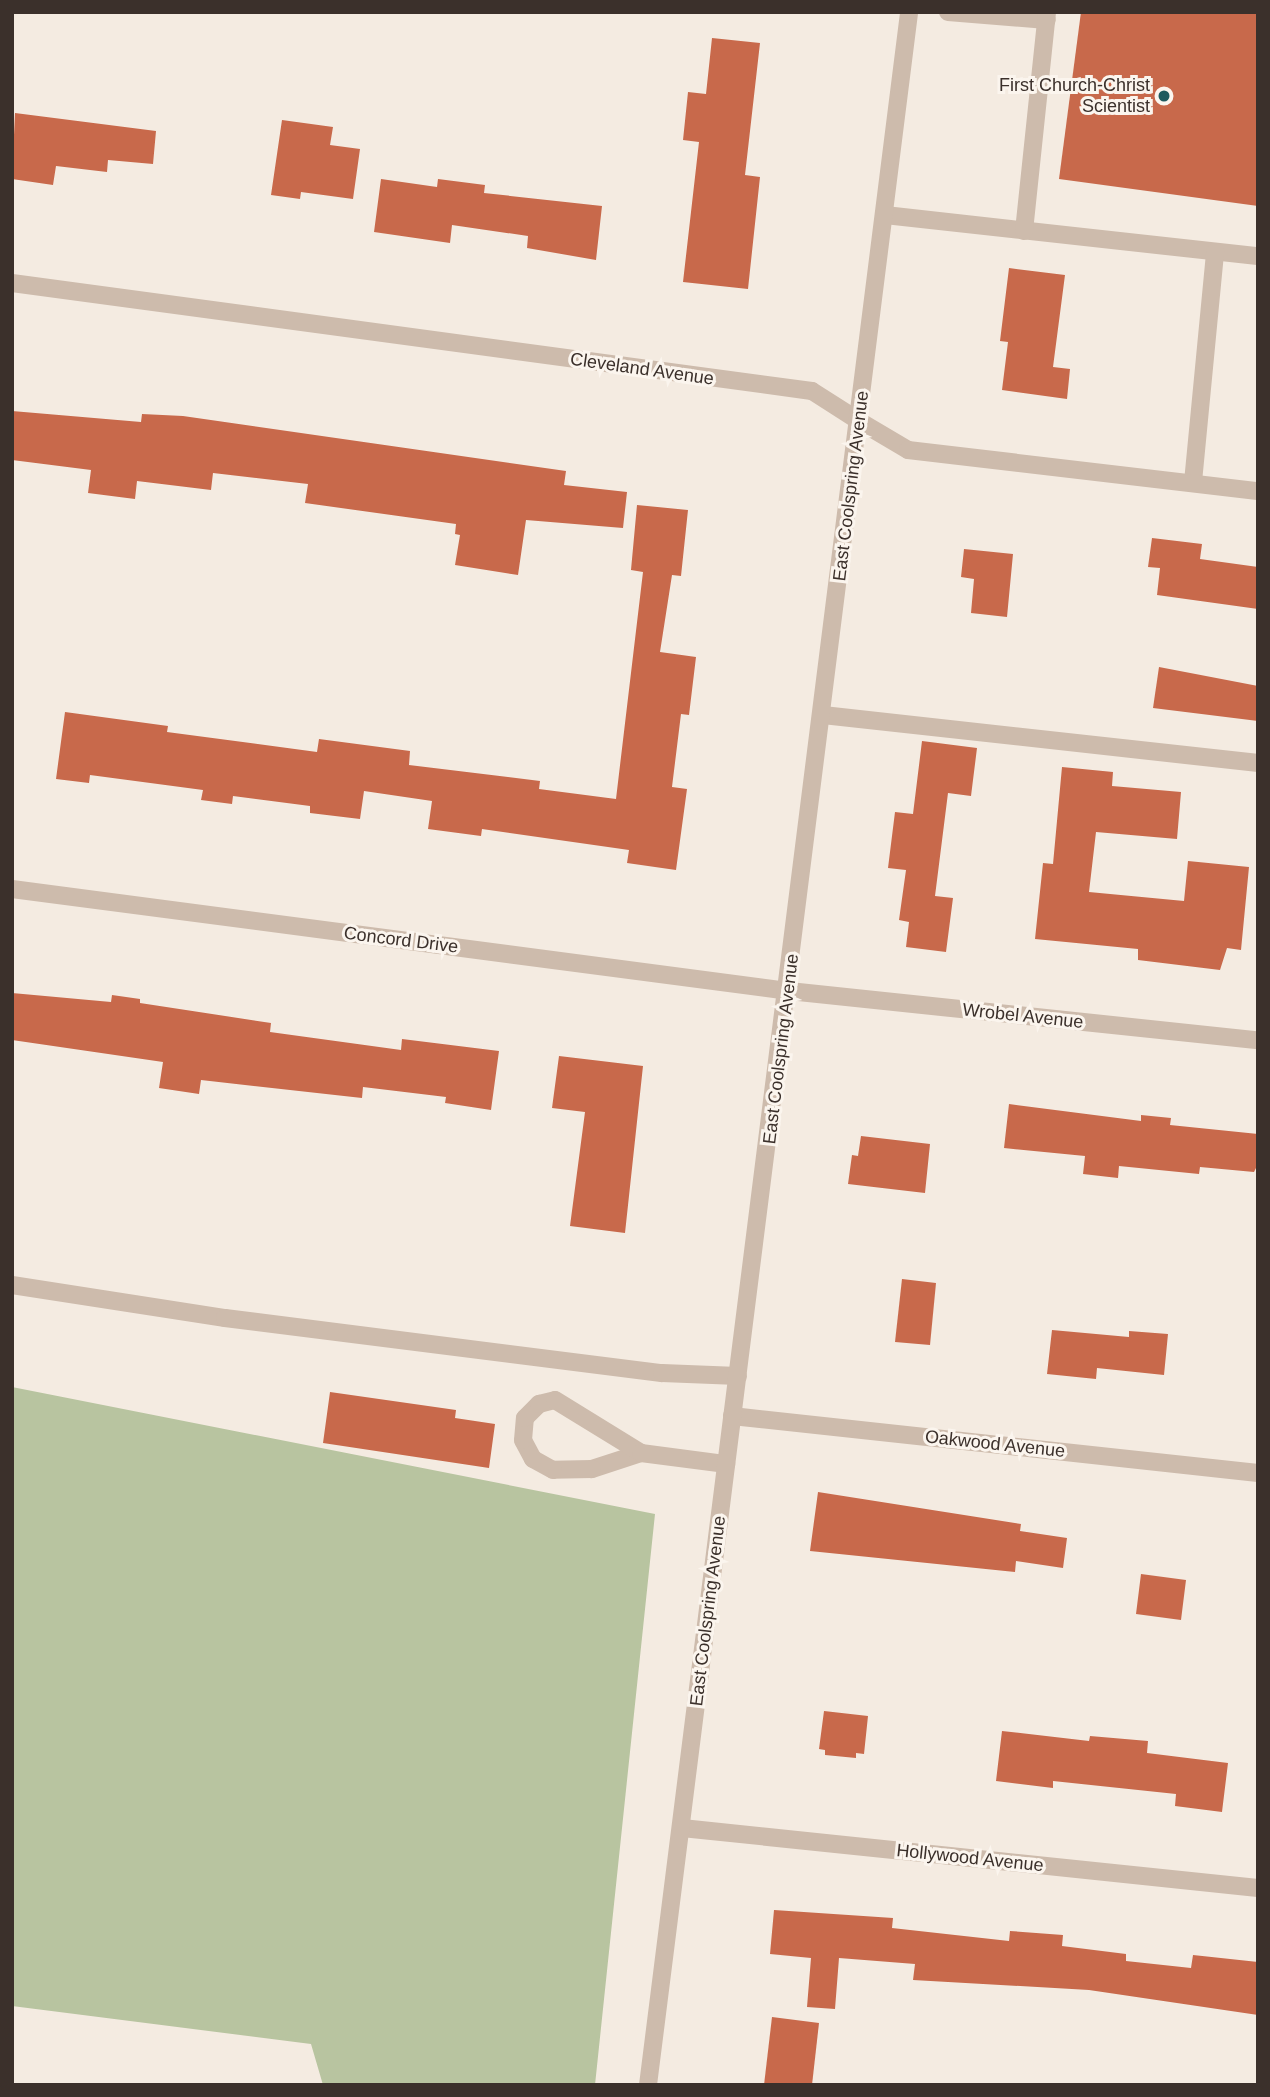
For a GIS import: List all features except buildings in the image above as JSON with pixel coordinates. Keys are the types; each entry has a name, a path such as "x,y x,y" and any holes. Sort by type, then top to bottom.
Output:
{"street":[{"name":"East Coolspring Avenue","path":"649,2085 732,1416 789,991 909,12"},
{"path":"948,12 1047,16 1024,231"},
{"path":"885,215 1258,256"},
{"path":"1193,482 1215,252"},
{"name":"Cleveland Avenue","path":"12,283 812,391 908,450 1258,491"},
{"path":"823,715 1258,763"},
{"name":"Concord Drive","path":"12,889 789,991"},
{"name":"Wrobel Avenue","path":"789,991 1258,1040"},
{"path":"12,1285 226,1318 662,1373 738,1376"},
{"path":"641,1452 592,1469 553,1470 533,1459 523,1440 525,1418 539,1404 555,1400 641,1452 726,1464"},
{"name":"Oakwood Avenue","path":"732,1416 1258,1473"},
{"name":"Hollywood Avenue","path":"681,1828 1258,1888"}],"green space":[{"path":"12,1387 655,1514 595,2085 323,2085 311,2044 12,2006"}],"place":[{"name":"First Church-Christ Scientist","path":"1164,96"}]}
